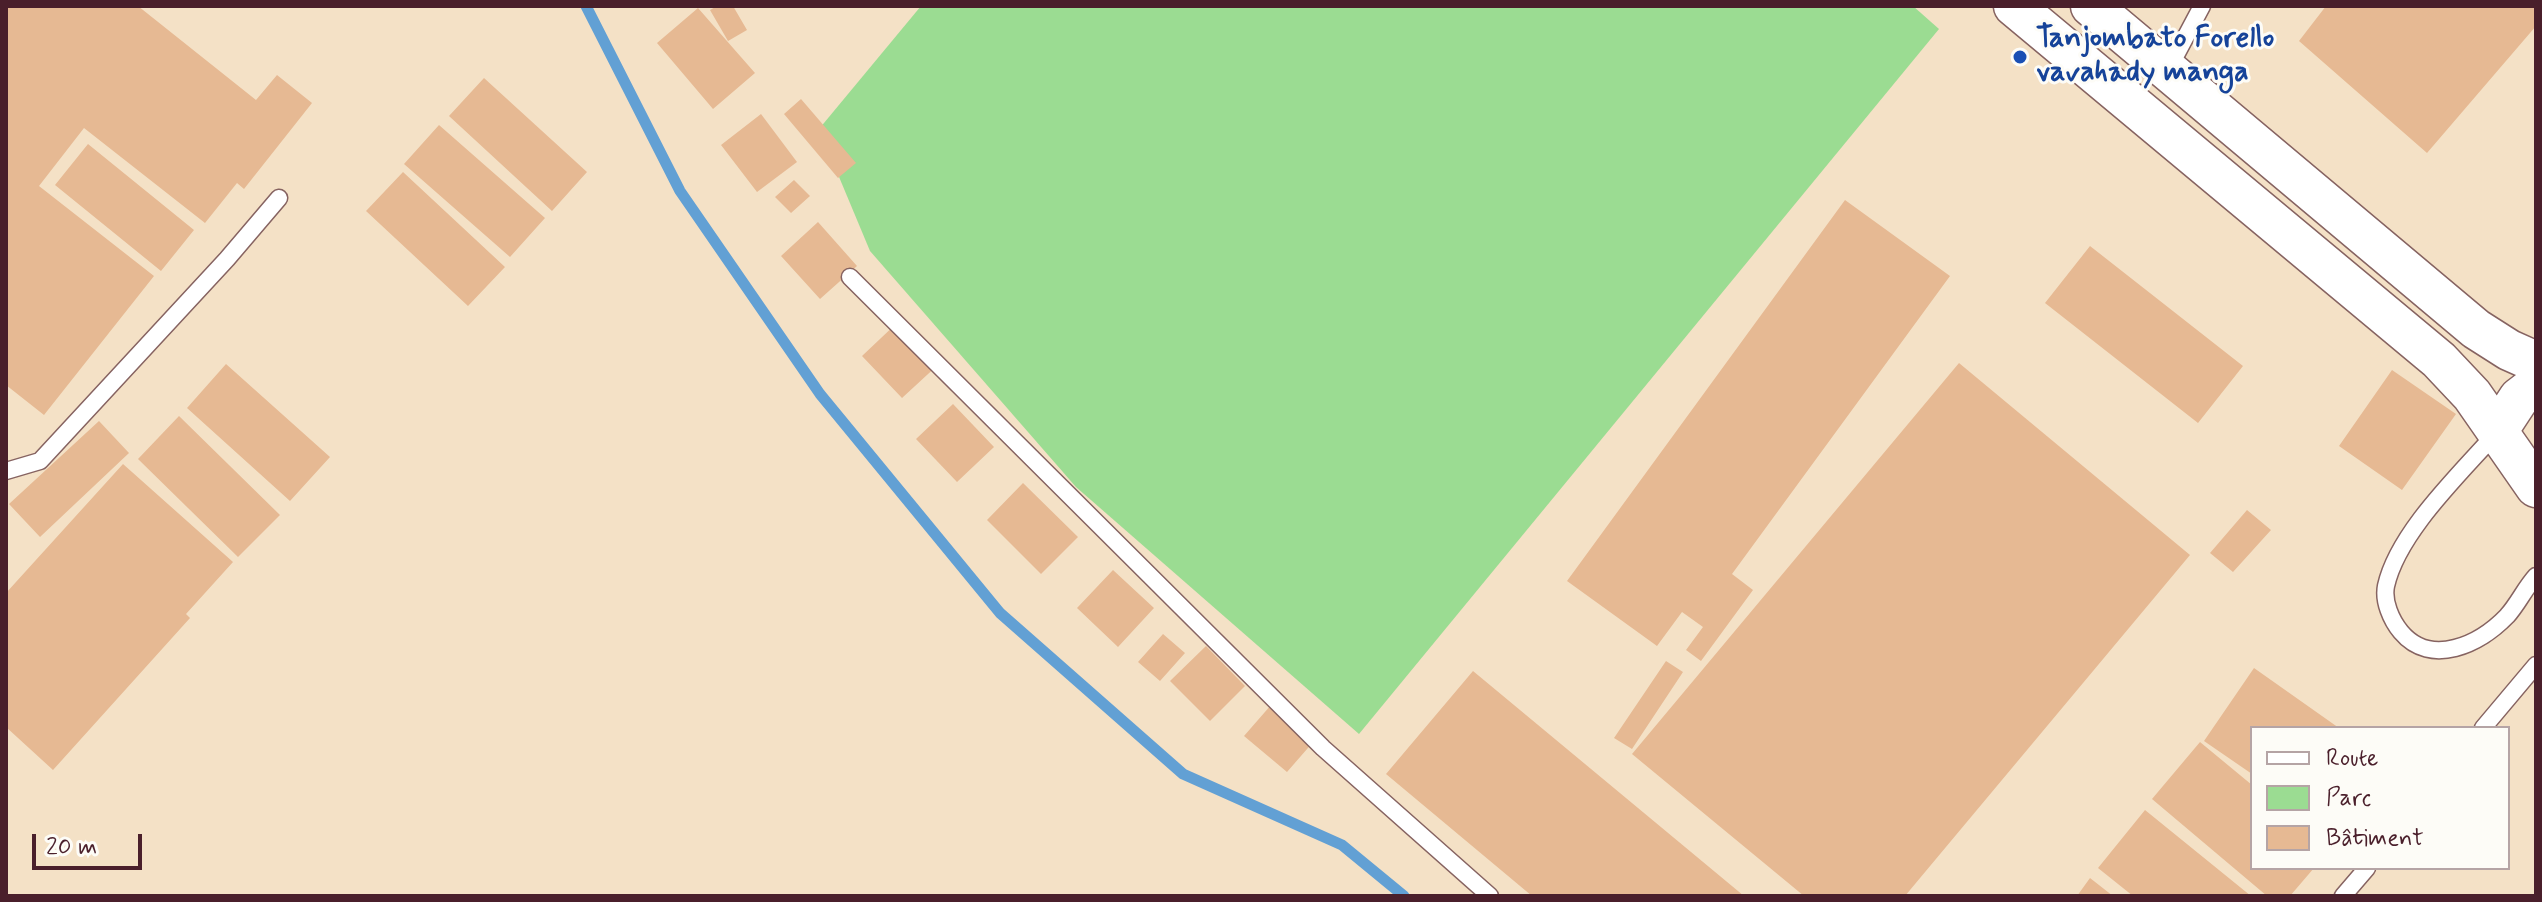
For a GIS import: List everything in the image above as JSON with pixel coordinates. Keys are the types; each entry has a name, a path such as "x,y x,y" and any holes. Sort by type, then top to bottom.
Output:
{"street":[{"path":"2014,6 2439,360 2457,377 2498,430 2536,487"},
{"path":"2091,6 2476,329 2536,362"},
{"path":"2498,430 2519,398 2536,385"}],"lane":[{"path":"2168,70 2202,6"},
{"path":"6,471 40,461 227,259 279,198"},
{"path":"850,277 1323,748 1490,896"},
{"path":"2498,430 2416,527 2392,567 2385,590 2389,613 2400,631 2416,646 2447,652 2488,634 2510,613 2536,576"},
{"path":"2485,726 2536,665"},
{"path":"2343,896 2365,870"}],"green space":[{"path":"921,6 1913,6 1939,29 1359,734 1076,487 870,251 819,129"}],"building":[{"path":"6,6 138,6 256,100 277,75 312,103 244,189 237,183 205,223 84,128 39,186 154,276 44,415 6,385"},
{"path":"717,6 733,6 747,30 728,41 710,10"},
{"path":"2326,6 2536,6 2536,26 2427,153 2299,41"},
{"path":"698,8 755,73 713,109 657,43"},
{"path":"484,78 587,172 552,211 449,116"},
{"path":"801,99 856,163 838,178 784,114"},
{"path":"761,114 797,162 757,192 721,145"},
{"path":"439,125 545,218 510,257 404,164"},
{"path":"88,144 194,230 161,271 55,185"},
{"path":"403,172 505,267 468,306 366,211"},
{"path":"794,180 810,196 791,213 775,197"},
{"path":"1845,200 1950,276 1732,574 1753,590 1701,661 1686,650 1703,627 1682,612 1657,646 1567,581"},
{"path":"818,222 857,266 820,299 781,256"},
{"path":"2090,246 2243,366 2198,423 2045,303"},
{"path":"899,321 940,363 902,398 862,356"},
{"path":"1959,363 2190,555 1905,896 1804,896 1632,754"},
{"path":"226,364 330,457 290,501 187,408"},
{"path":"2392,370 2456,414 2402,490 2339,446"},
{"path":"953,404 994,447 957,482 916,439"},
{"path":"179,416 280,515 238,557 138,459"},
{"path":"99,421 129,453 40,537 9,504"},
{"path":"123,464 233,562 186,614 190,618 53,770 6,727 6,593"},
{"path":"1023,483 1078,537 1041,574 987,520"},
{"path":"2247,510 2271,530 2233,572 2210,553"},
{"path":"1113,570 1154,608 1118,647 1077,608"},
{"path":"1163,634 1185,653 1160,681 1138,662"},
{"path":"1206,646 1245,686 1210,721 1170,681"},
{"path":"1666,661 1683,672 1632,749 1614,738"},
{"path":"2254,668 2336,726 2250,726 2250,773 2204,741"},
{"path":"1473,671 1744,896 1532,896 1386,774"},
{"path":"1278,697 1321,733 1287,772 1244,736"},
{"path":"2200,742 2250,783 2250,870 2312,870 2290,896 2267,896 2152,799"},
{"path":"2145,810 2251,896 2133,896 2098,868"},
{"path":"2090,878 2113,896 2077,896"}],"waterway":[{"path":"586,6 680,191 820,394 1000,613 1183,774 1342,845 1404,896"}],"place":[{"name":"Tanjombato Forello vavahady manga","path":"2020,57"}]}
